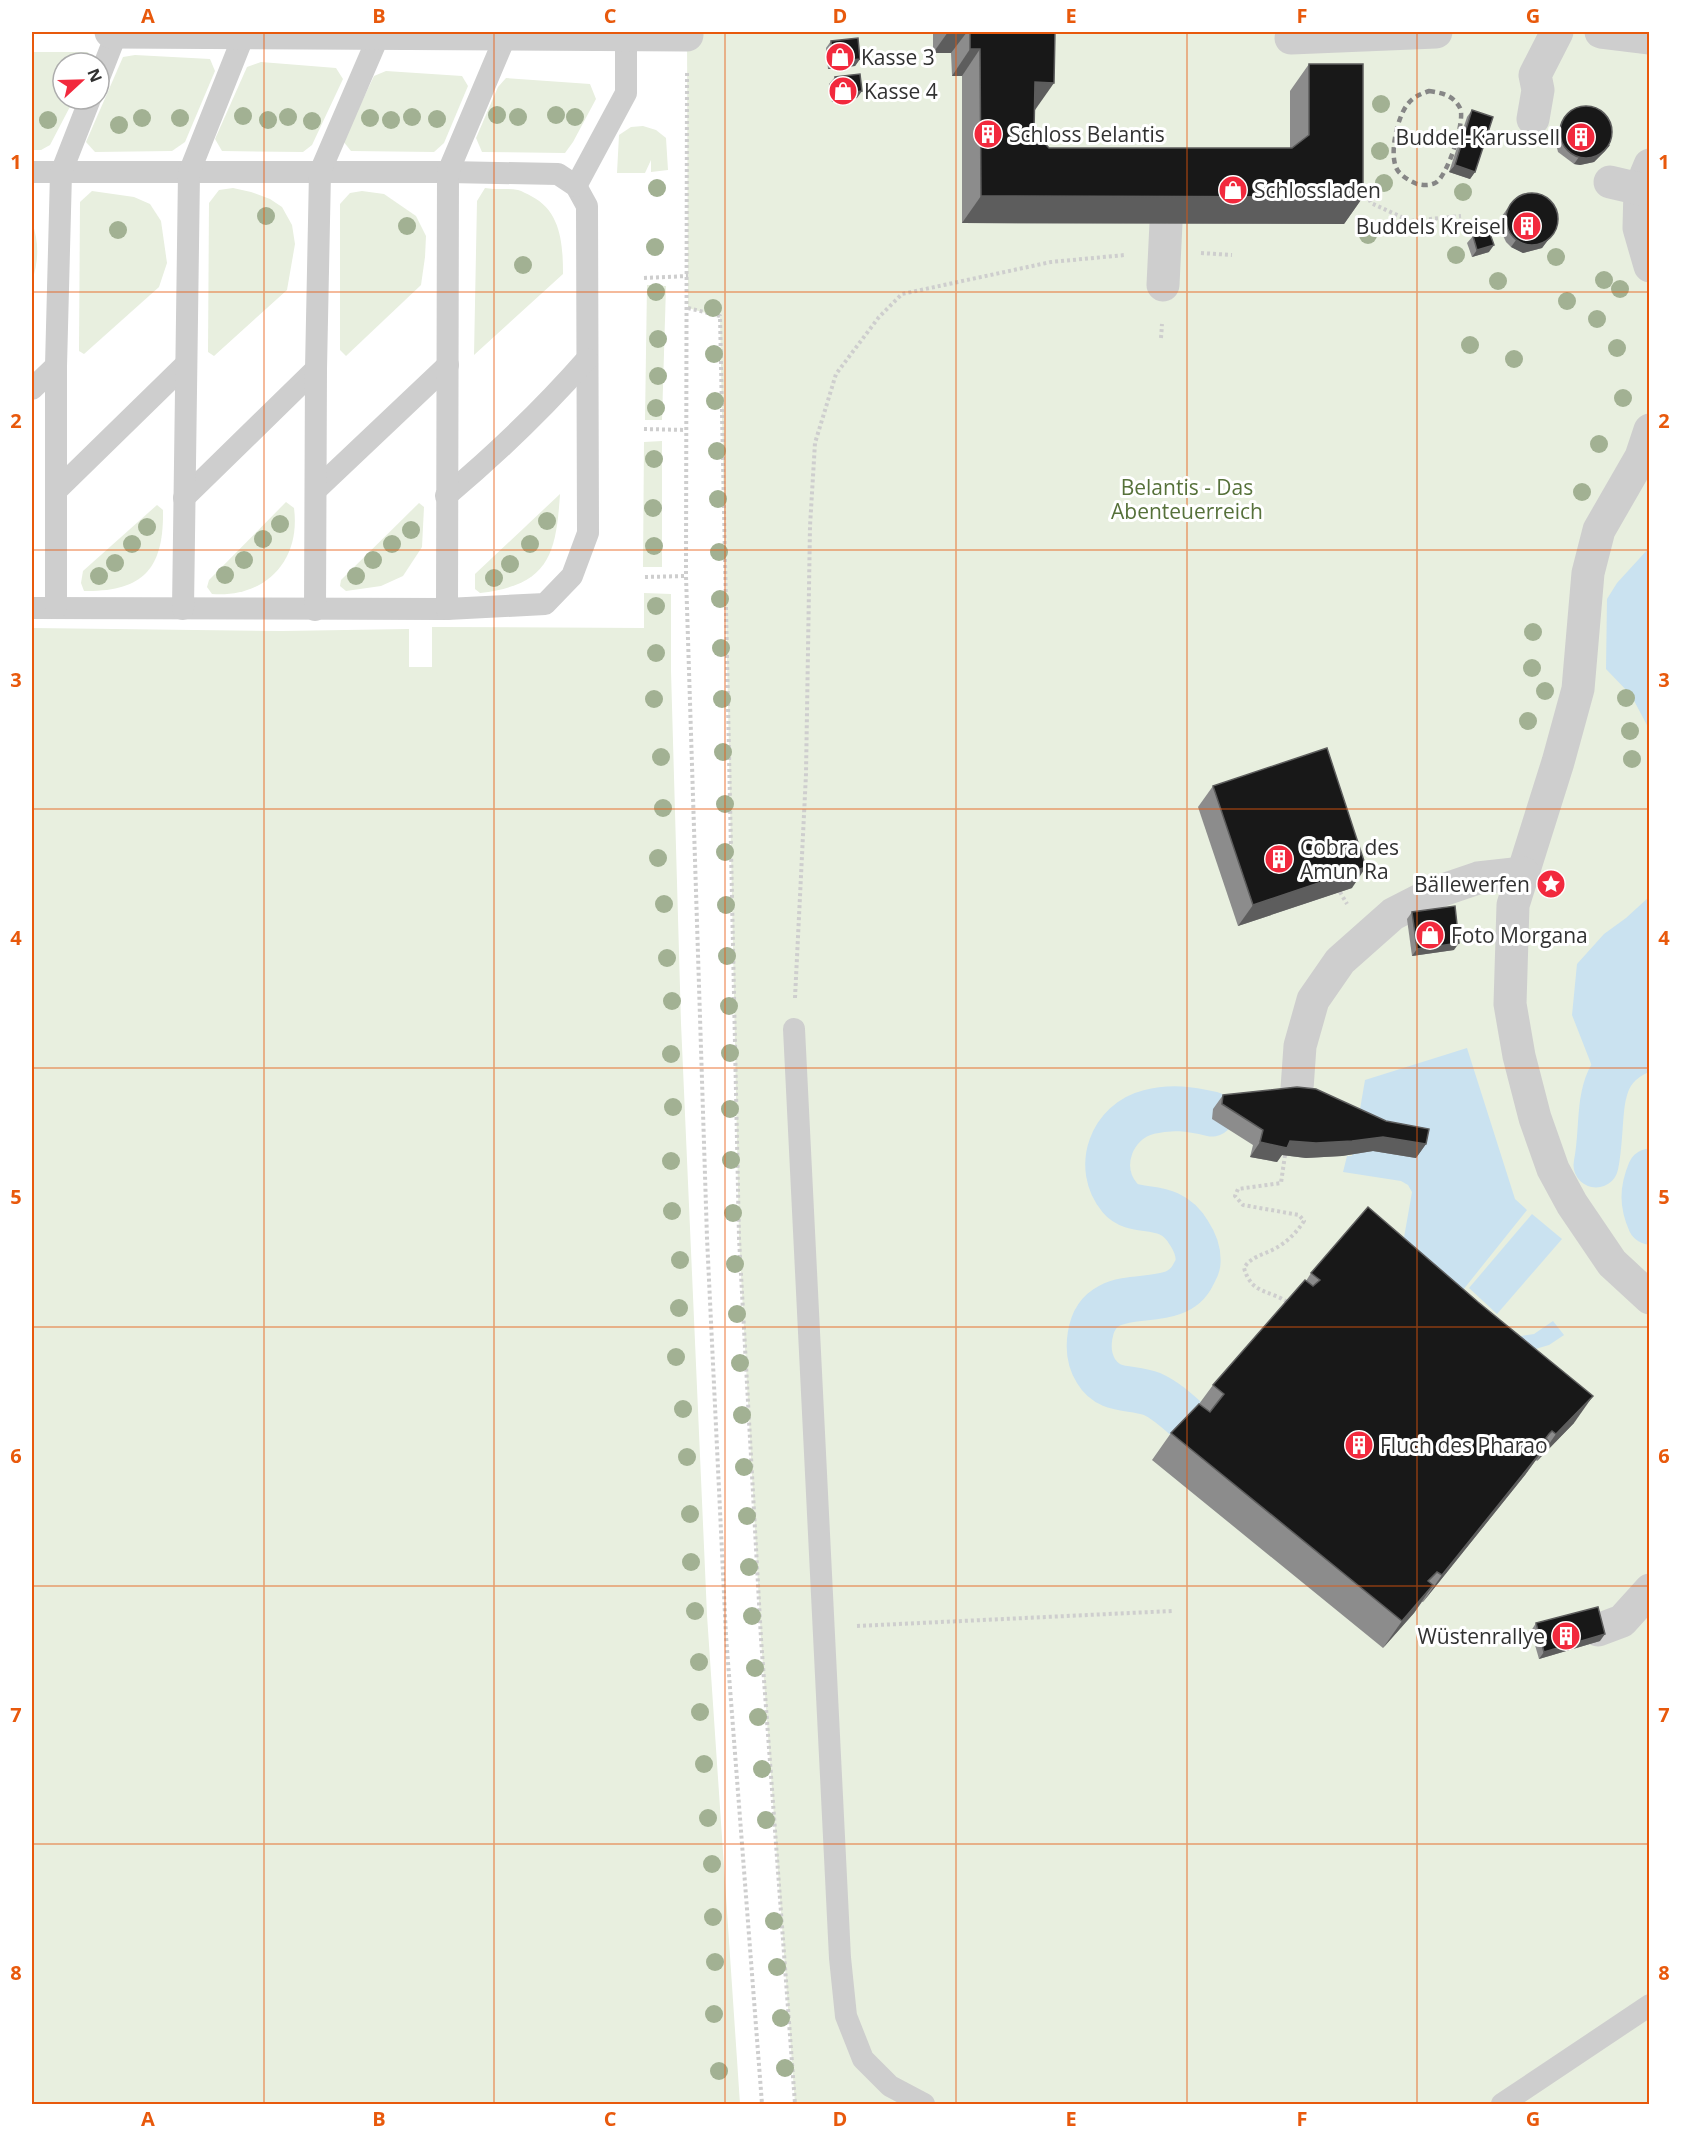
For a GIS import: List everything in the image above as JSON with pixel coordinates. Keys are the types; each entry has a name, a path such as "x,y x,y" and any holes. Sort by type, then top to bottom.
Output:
{"street":[{"path":"111,32 687,35"},
{"path":"1291,38 1436,32"},
{"path":"1533,119 1538,90 1534,75 1557,32"},
{"path":"1601,32 1650,38"},
{"path":"1633,179 1639,228 1650,266"},
{"path":"1163,285 1165,237"},
{"path":"1650,430 1641,457 1599,530 1588,573 1578,689 1558,762 1513,905 1510,1004 1519,1056 1535,1118 1553,1169 1572,1204 1612,1263 1650,1298"},
{"path":"1296,1102 1300,1046 1313,1000 1340,961 1394,914 1434,892 1478,878 1522,873"},
{"path":"1598,1630 1622,1621 1650,1590"}],"lane":[{"path":"110,51 117,32"},
{"path":"183,609 189,173 245,32"},
{"path":"315,610 320,171 378,33"},
{"path":"447,609 448,172 506,33"},
{"path":"576,186 626,93 626,34"},
{"path":"56,608 56,366 61,173 85,111"},
{"path":"32,172 320,171 558,174 576,186 587,206 588,533 572,576 545,604 447,609 32,608"},
{"path":"446,496 554,396 587,359"},
{"path":"56,491 186,364"},
{"path":"317,489 448,365"},
{"path":"32,389 56,366"},
{"path":"183,498 316,369"},
{"path":"794,1029 840,1958 846,2016 864,2059 890,2086 924,2104"},
{"path":"1502,2104 1650,2005"}],"path":[{"path":"687,35 686,576 707,1238 724,1589 762,2104"},
{"path":"1362,173 1362,184 1371,203 1410,220 1461,216"},
{"path":"794,1029 806,774 810,526 815,443 836,374 879,316 902,294 1165,237 1232,255"},
{"path":"644,278 688,276"},
{"path":"688,308 720,316 739,1238 761,1639 795,2104"},
{"path":"644,429 686,430"},
{"path":"645,577 686,576"},
{"path":"1285,1155 1281,1183 1238,1189 1236,1196 1243,1204 1259,1209 1299,1215 1304,1221 1298,1231 1278,1247 1248,1261 1244,1268 1248,1281 1260,1291 1284,1299 1297,1310"},
{"path":"823,1628 1172,1611"}],"green space":[{"name":"Belantis - Das Abenteuerreich","path":"687,32 1649,32 1649,2104 795,2104 761,1639 739,1238 720,317 688,308"},
{"path":"32,52 51,52 51,111 68,111 50,145 41,150 32,150"},
{"path":"135,55 210,59 215,71 185,142 172,151 95,152 86,142 99,111 111,111 111,85 123,57"},
{"path":"261,62 336,68 343,79 312,145 303,152 222,151 215,139 247,67"},
{"path":"386,71 462,76 468,86 444,143 434,152 351,151 343,141 374,76"},
{"path":"506,78 590,84 596,99 565,153 482,152 476,138 498,87"},
{"path":"643,126 656,130 666,138 668,170 651,172 651,160 645,173 617,173 619,135 631,127"},
{"path":"233,188 270,199 282,207 292,225 295,244 287,290 214,356 208,352 209,203 219,190"},
{"path":"485,188 520,190 541,202 549,210 561,240 563,274 474,355 477,201"},
{"path":"92,191 134,197 150,204 161,221 167,263 159,287 84,354 79,351 80,202"},
{"path":"362,191 384,194 416,216 426,236 425,257 421,285 346,356 340,350 340,204 350,193"},
{"path":"32,222 37,251 32,281"},
{"path":"647,285 666,286 662,420 645,420"},
{"path":"662,441 662,567 643,567 644,442"},
{"path":"560,494 555,534 544,564 534,575 521,583 480,593 475,589 475,574"},
{"path":"286,502 294,508 295,527 292,544 285,560 276,572 263,583 248,590 231,594 212,594 207,587 209,580"},
{"path":"419,503 424,507 422,547 403,576 381,586 346,591 340,586 341,580"},
{"path":"157,505 163,510 160,547 146,573 136,581 122,587 84,591 81,583 83,571"},
{"path":"644,593 671,594 681,1023 707,1615 740,2104 32,2104 32,628 282,631 409,629 409,667 432,667 432,627 644,628"}],"water":[{"path":"1649,548 1649,729 1631,695 1606,669 1607,599 1617,583"},
{"path":"1649,897 1649,1040 1632,1045 1618,1053 1597,1079 1572,1015 1577,964 1604,934"},
{"path":"1467,1048 1515,1199 1527,1210 1463,1290 1500,1321 1509,1333 1521,1336 1534,1334 1553,1321 1564,1335 1549,1345 1532,1350 1399,1266 1412,1192 1408,1185 1401,1181 1343,1172 1347,1156 1352,1156 1365,1080"},
{"path":"1532,1214 1562,1239 1497,1314 1469,1288"}],"building":[{"path":"970,32 1055,32 1054,83 1035,82 1034,132 1049,148 1292,148 1309,135 1309,64 1363,64 1363,197 981,196 980,49 970,49"},
{"path":"858,38 860,59 833,62 831,41"},
{"path":"860,74 862,91 837,94 835,77"},
{"name":"Buddel-Karussell","path":"1586,106 1596,108 1604,114 1610,122 1612,132 1610,142 1604,150 1596,156 1586,158 1576,156 1568,150 1562,142 1560,132 1562,122 1568,114 1576,108"},
{"path":"1472,110 1493,117 1475,172 1455,165"},
{"name":"Buddels Kreisel","path":"1532,193 1546,197 1554,205 1558,219 1554,233 1546,241 1532,245 1518,241 1510,233 1506,219 1510,205 1518,197"},
{"path":"1489,231 1494,245 1477,250 1473,236"},
{"name":"Cobra des Amun Ra","path":"1327,748 1366,867 1253,905 1213,786"},
{"name":"Foto Morgana","path":"1455,906 1459,943 1417,949 1412,912"},
{"path":"1297,1087 1316,1089 1386,1121 1429,1129 1426,1144 1383,1137 1316,1143 1290,1141 1287,1148 1260,1142 1263,1130 1222,1104 1223,1095"},
{"name":"Fluch des Pharao","path":"1368,1207 1478,1302 1593,1396 1556,1434 1552,1431 1549,1434 1546,1438 1549,1442 1442,1575 1437,1572 1428,1581 1433,1585 1402,1621 1171,1433 1199,1404 1210,1412 1224,1394 1213,1385 1305,1280 1313,1286 1320,1280 1311,1273"},
{"name":"Wüstenrallye","path":"1598,1607 1605,1634 1544,1652 1536,1623"}],"waterway":[{"path":"1596,1165 1601,1111 1609,1080 1617,1067 1631,1056 1650,1048"},
{"path":"1199,1430 1159,1397 1107,1383 1101,1378 1090,1359 1089,1345 1096,1318 1107,1307 1121,1301 1170,1294 1183,1287 1193,1275 1198,1264 1195,1243 1181,1222 1172,1215 1127,1204 1112,1186 1108,1173 1108,1160 1117,1135 1136,1117 1149,1112 1181,1109 1212,1114"},
{"path":"1650,1171 1644,1197 1650,1222"}],"railway":[{"path":"1429,91 1451,97 1460,108 1461,114 1458,136 1445,171 1435,183 1423,185 1409,180 1398,171 1395,165 1394,147 1403,111 1417,96 1429,91"}],"place":[{"name":"Kasse 3","path":"840,57"},
{"name":"Kasse 4","path":"843,91"},
{"name":"Schloss Belantis","path":"988,134"},
{"name":"Buddel-Karussell","path":"1581,137"},
{"name":"Schlossladen","path":"1233,190"},
{"name":"Buddels Kreisel","path":"1527,226"},
{"name":"Cobra des Amun Ra","path":"1279,859"},
{"name":"Bällewerfen","path":"1551,884"},
{"name":"Foto Morgana","path":"1430,935"},
{"name":"Fluch des Pharao","path":"1359,1445"},
{"name":"Wüstenrallye","path":"1566,1636"}]}
